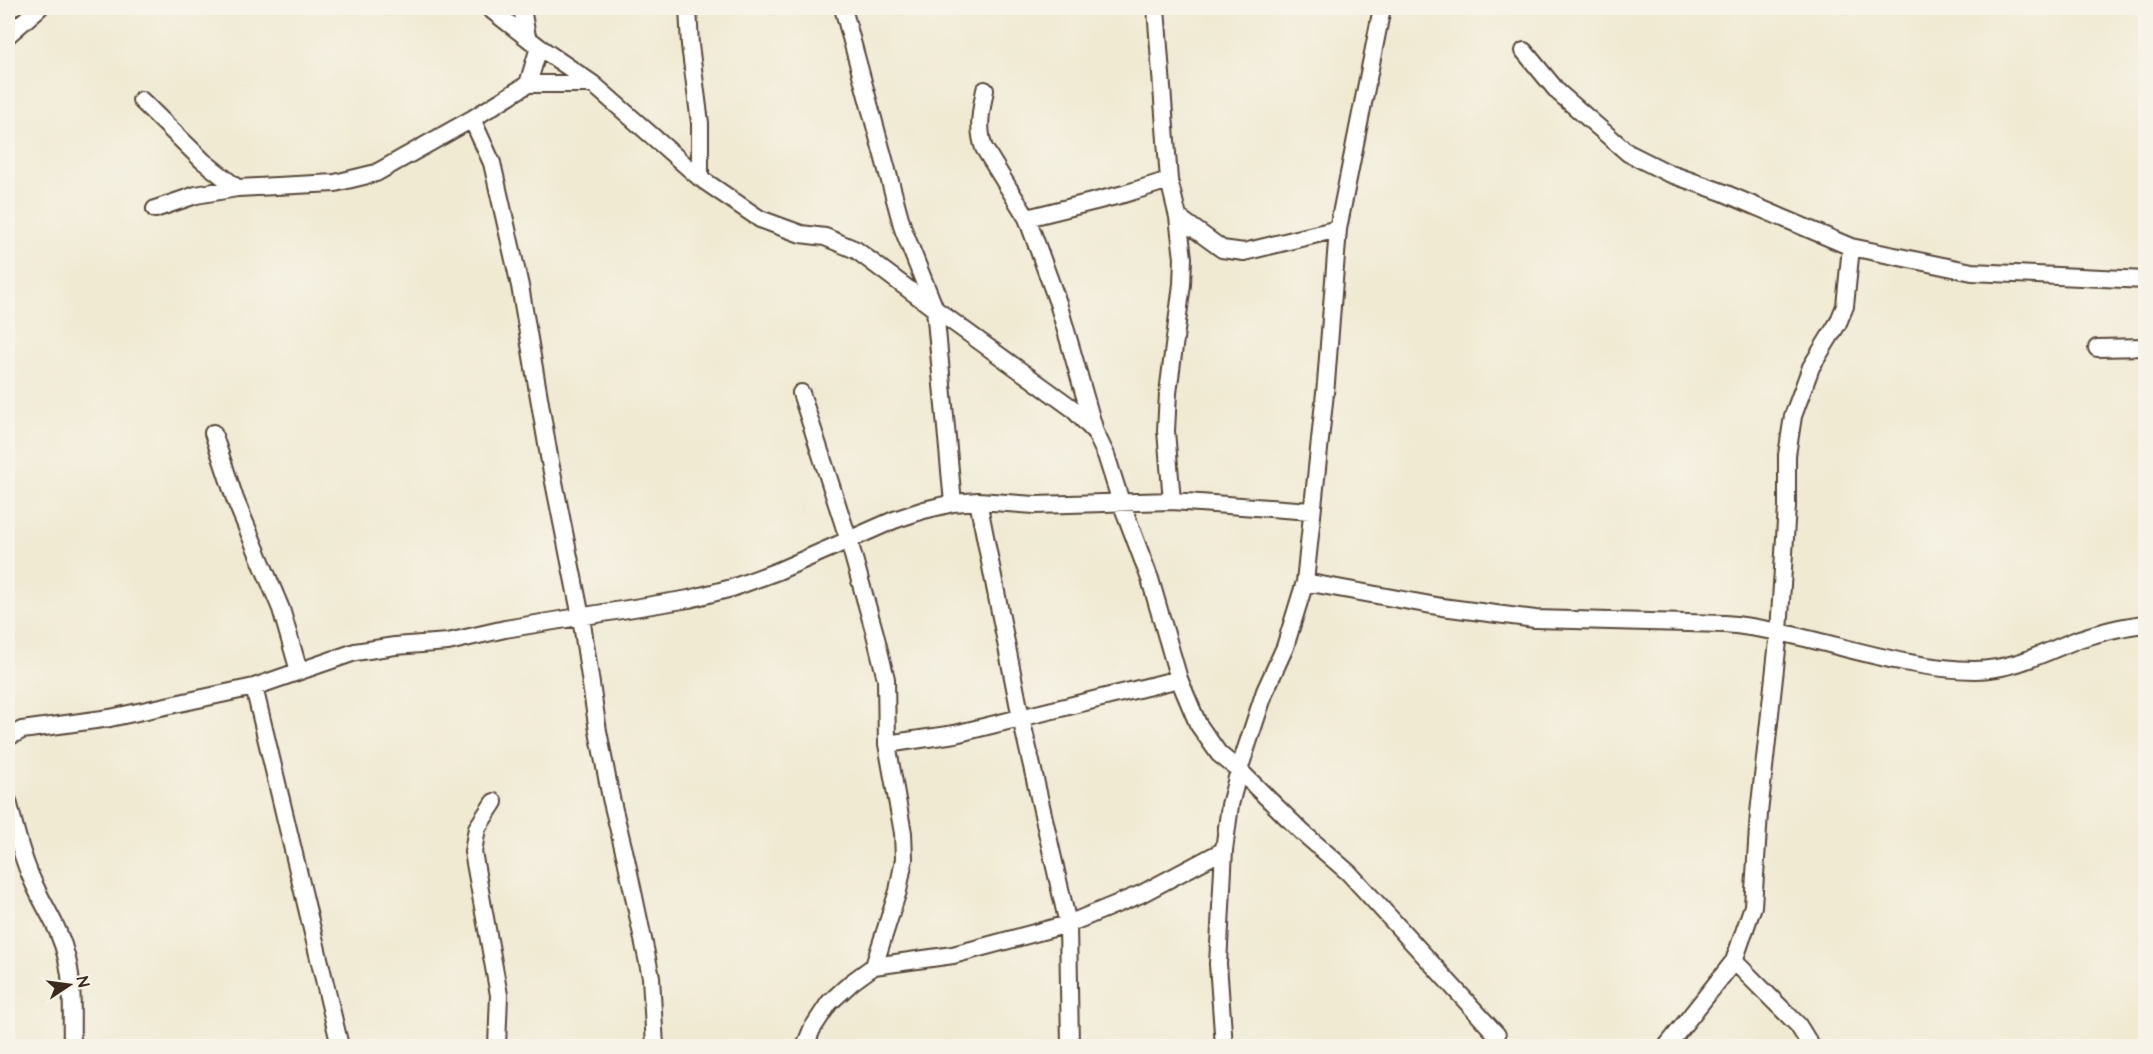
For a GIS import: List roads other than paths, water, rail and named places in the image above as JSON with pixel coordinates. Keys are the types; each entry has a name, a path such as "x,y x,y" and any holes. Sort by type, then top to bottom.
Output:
{"street":[{"path":"8,35 39,8"},
{"path":"489,8 593,84 700,178 760,219 801,234 825,237 856,250 1072,408 1095,432"},
{"path":"522,8 533,42 528,84"},
{"path":"688,8 690,45 700,123 700,178"},
{"path":"843,8 903,229 935,309 953,503"},
{"path":"1156,8 1169,180 1178,217 1183,258 1182,284 1167,393 1166,431 1172,501"},
{"path":"1224,1047 1218,964 1224,850 1230,805 1265,691 1285,647 1305,582 1326,383 1338,229 1382,8"},
{"path":"1524,51 1558,92 1628,153 1668,173 1722,192 1851,247 1972,272 2145,280"},
{"path":"155,209 196,195 237,188 335,183 376,173 472,119 528,84 593,84"},
{"path":"985,90 979,126 984,148 1027,218 1062,315 1095,432 1106,455 1150,579 1179,679 1198,724 1219,754 1349,873 1497,1035"},
{"path":"141,100 203,161 237,188"},
{"path":"472,119 492,163 520,286 550,462 581,617 610,798 626,859 651,977 655,1047"},
{"path":"1027,218 1124,194 1169,180"},
{"path":"1178,217 1222,249 1232,252 1244,252 1338,229"},
{"path":"1666,1047 1734,962 1753,906 1759,813 1779,632 1788,506 1787,455 1793,416 1811,367 1838,323 1845,306 1851,247"},
{"path":"2097,348 2145,347"},
{"path":"801,393 849,541 886,679 887,744 903,833 904,859 898,891 874,966"},
{"path":"213,434 235,499 281,609 299,671"},
{"path":"12,732 110,718 254,687 277,681 355,652 448,642 505,629 689,599 732,588 778,571 894,520 953,503 978,501 1035,505 1172,501 1311,511"},
{"path":"978,501 1021,718 1068,924 1070,1047"},
{"path":"1305,582 1442,607 1536,619 1754,626 1855,652 1928,666 1976,670 2008,666 2039,657 2079,639 2125,626 2145,624"},
{"path":"887,744 955,734 1179,679"},
{"path":"254,687 340,1047"},
{"path":"8,801 31,876 61,937 68,962 72,1047"},
{"path":"494,802 477,828 473,852 499,994 497,1047"},
{"path":"805,1047 812,1029 829,1003 874,966 953,955 1068,924 1141,894 1224,850"},
{"path":"1734,962 1798,1024 1811,1047"}]}
